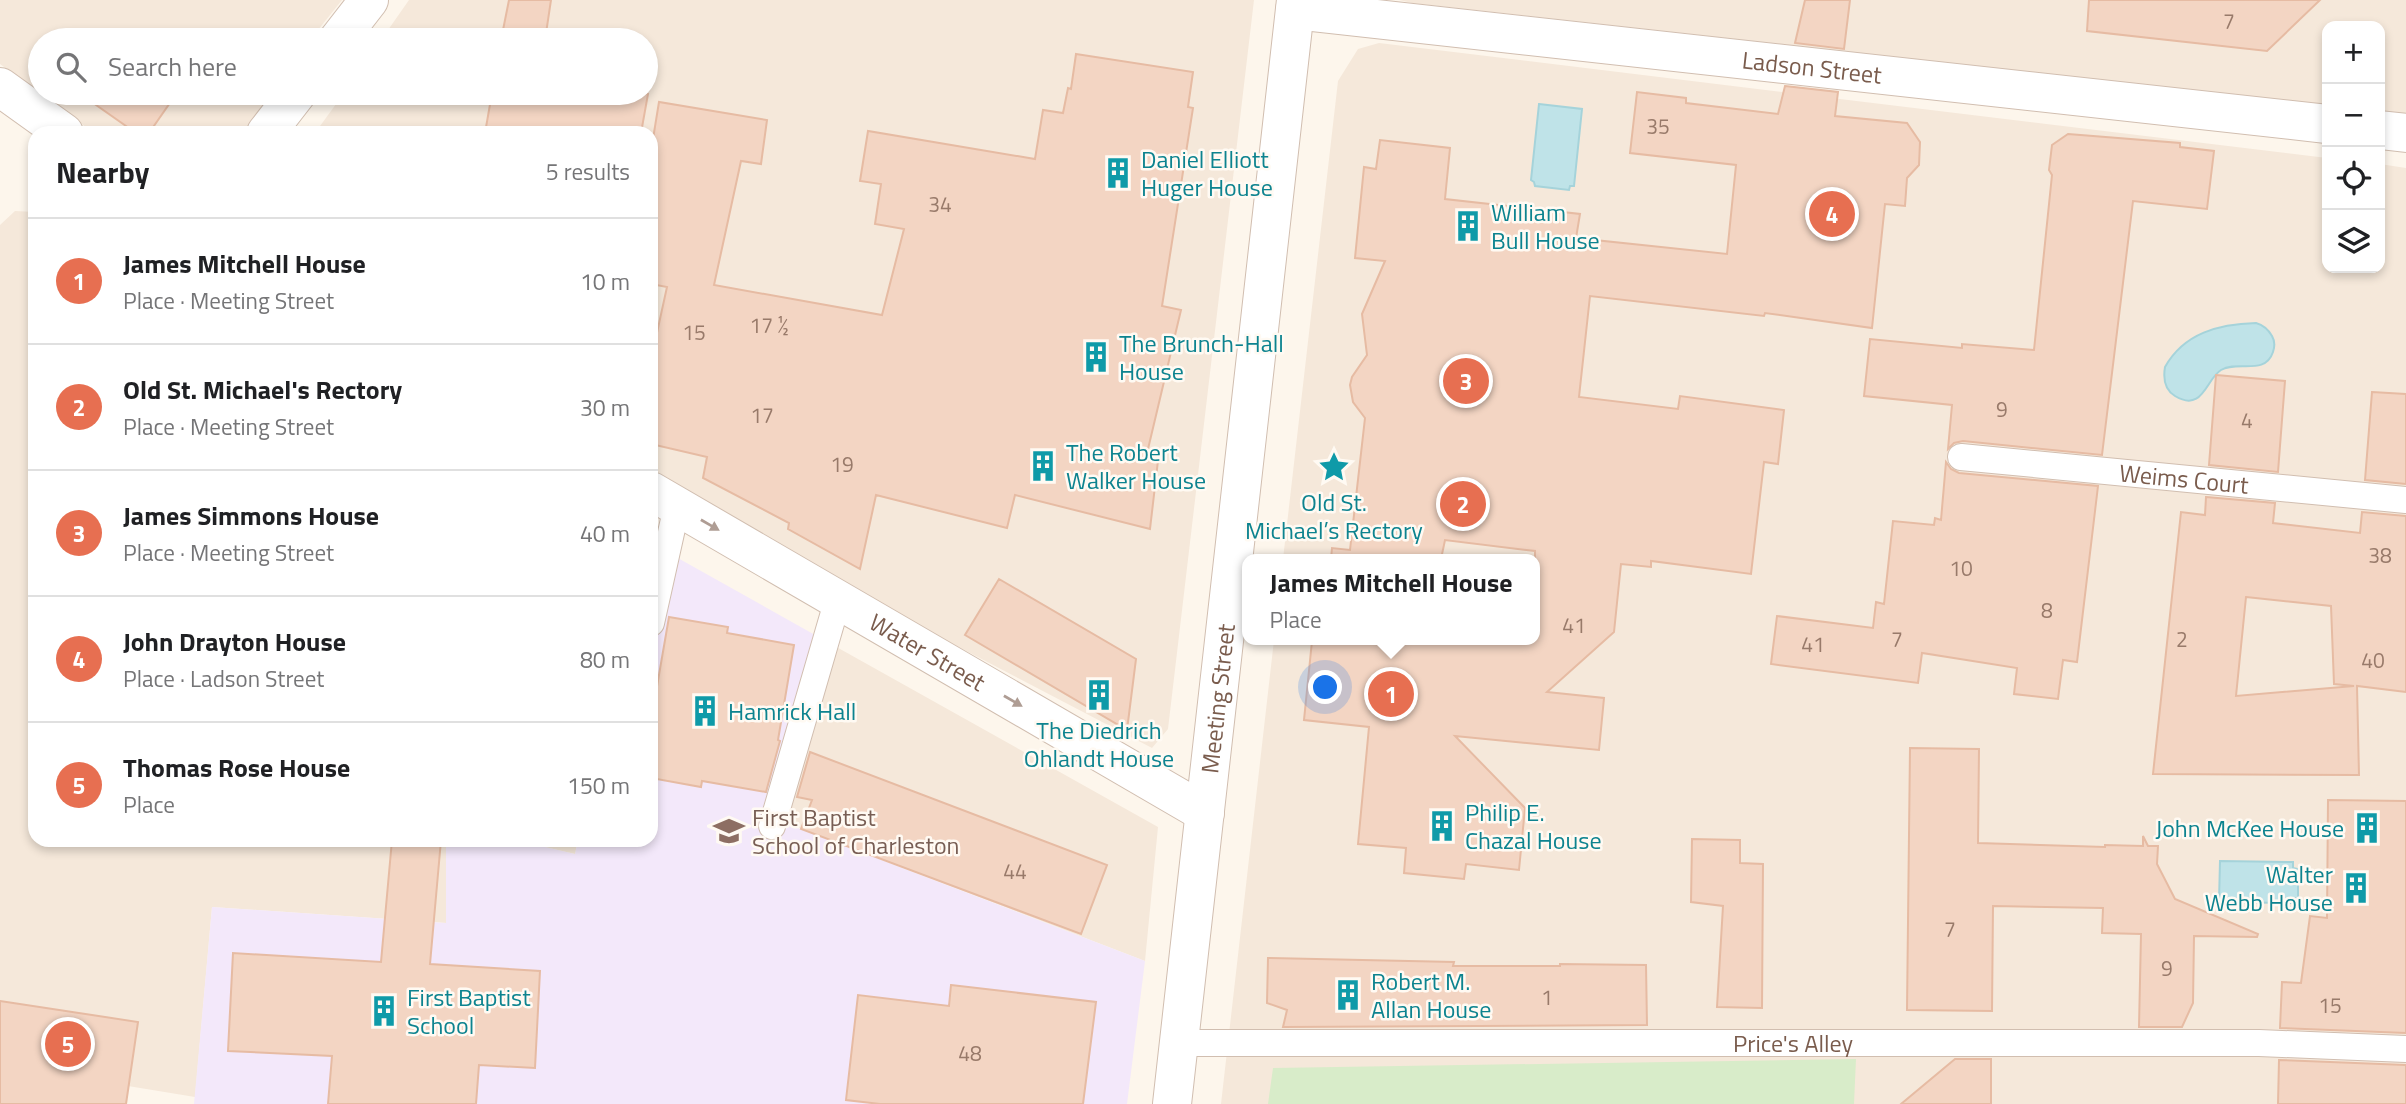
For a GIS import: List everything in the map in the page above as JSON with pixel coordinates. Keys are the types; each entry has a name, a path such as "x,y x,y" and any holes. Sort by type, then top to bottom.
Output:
{"street":[{"path":"347,28 369,0"},
{"name":"Ladson Street","path":"1296,5 2322,123"},
{"name":"Meeting Street","path":"1172,1104 1296,5"},
{"path":"5,102 51,126"},
{"path":"271,126 288,105"},
{"path":"2385,131 2406,133"},
{"name":"Water Street","path":"664,499 1205,813"}],"lane":[{"name":"Weims Court","path":"1962,457 2406,500"},
{"path":"658,556 664,499"},
{"path":"772,826 838,599"},
{"name":"Price's Alley","path":"1179,1043 2259,1043 2406,1049"}],"shaded area":[{"path":"0,0 342,0 320,28 28,28 28,85 0,64"},
{"path":"409,0 1254,0 1168,729 1152,748 700,512 658,485 658,126 320,126 335,105 658,105 658,28 389,28"},
{"path":"1399,0 2406,0 2406,114 2385,112 2385,21 2322,21 2322,104"},
{"path":"1379,43 2322,157 2322,273 2385,273 2385,165 2406,168 2406,1104 1221,1104 1273,645 1540,645 1540,554 1284,554 1338,81 1358,49"},
{"path":"56,105 265,105 252,126 84,126"},
{"path":"15,211 28,212 28,847 446,847 447,923 212,907 195,1097 0,1065 0,225"},
{"name":"First Baptist School of Charleston","path":"658,547 824,640 782,822 1145,961 1127,1104 194,1104 212,907 446,923 446,847 545,847 575,854 576,847 658,847"},
{"path":"824,640 1158,827 1145,961 782,821"},
{"path":"545,847 576,847 575,854"}],"green space":[{"path":"1856,1059 1854,1104 1268,1104 1273,1068"}],"water":[{"path":"1539,104 1582,109 1574,186 1570,186 1569,190 1535,186 1531,180"},
{"path":"2256,323 2267,329 2274,342 2273,352 2264,364 2221,370 2203,393 2192,400 2184,400 2169,391 2165,380 2165,367 2173,355 2192,338 2216,328"},
{"path":"2220,861 2293,862 2293,868 2298,869 2298,898 2291,898 2291,903 2219,902"}],"building":[{"path":"509,0 551,0 547,28 503,28"},
{"path":"1805,0 1850,0 1844,49 1795,43"},
{"path":"2089,0 2320,0 2267,51 2087,31"},
{"path":"1076,54 1193,72 1188,107 1193,108 1162,306 1181,310 1148,449 1159,452 1150,529 1015,495 1007,528 876,495 860,569 788,529 789,523 703,478 707,457 658,446 658,328 667,287 658,285 658,126 655,126 659,102 767,120 761,164 741,161 714,285 882,315 904,229 875,224 881,184 860,181 868,131 1035,159 1043,110 1063,113 1068,88 1071,89"},
{"path":"1785,86 1838,92 1835,116 1907,123 1920,142 1919,165 1907,178 1905,206 1885,204 1872,328 1765,313 1764,316 1590,296 1579,397 1678,409 1680,396 1784,410 1778,464 1764,462 1751,574 1651,561 1651,567 1621,564 1614,632 1547,692 1604,698 1599,750 1455,736 1525,808 1519,870 1466,864 1464,879 1404,873 1406,848 1358,844 1369,727 1304,720 1312,645 1540,645 1540,554 1535,554 1535,551 1445,540 1442,554 1331,554 1332,548 1350,550 1365,418 1353,402 1350,385 1352,377 1367,355 1362,314 1385,261 1355,258 1364,167 1376,169 1380,140 1450,148 1445,199 1580,214 1576,238 1727,254 1736,165 1630,153 1637,92 1686,98 1686,103 1778,114"},
{"path":"96,105 168,105 154,126 126,126"},
{"path":"490,105 646,105 642,126 486,126"},
{"path":"2068,134 2180,143 2180,147 2214,151 2207,209 2133,201 2102,455 1963,441 1954,443 1948,449 1952,405 1864,396 1870,339 1962,348 1962,344 2034,350 2052,175 2049,170 2052,145"},
{"path":"2216,375 2285,381 2278,472 2209,465"},
{"path":"2372,392 2406,394 2406,484 2365,480"},
{"path":"1946,462 1951,469 1959,473 2098,486 2077,662 2063,660 2058,699 2014,694 2017,668 1922,653 1918,683 1771,664 1777,616 1873,628 1876,602 1884,604 1893,521 1934,525 1935,518 1941,520"},
{"path":"2206,497 2275,503 2273,523 2360,533 2362,512 2406,516 2406,692 2357,686 2359,775 2153,774 2181,512 2205,515","holes":["2246,597 2331,606 2334,684 2354,686 2236,696"]},
{"name":"The Diedrich Ohlandt House","path":"999,579 1136,659 1127,730 965,635"},
{"name":"Hamrick Hall","path":"669,617 728,627 727,633 794,645 778,740 780,741 766,792 702,781 701,787 658,779 658,681"},
{"path":"1910,748 1979,749 1978,843 2143,846 2143,836 2148,846 2158,846 2157,864 2175,899 2258,934 2257,937 2194,936 2193,1003 2182,1027 2139,1027 2141,934 2102,933 2103,908 1993,906 1992,1011 1907,1010"},
{"path":"810,752 1107,865 1081,934 801,829 812,800 797,797"},
{"path":"2328,800 2406,801 2406,1033 2280,1028 2282,982 2301,983 2310,916 2327,918"},
{"path":"1692,839 1740,840 1740,863 1763,864 1762,1008 1717,1007 1723,906 1691,902"},
{"name":"First Baptist School","path":"391,847 440,847 430,964 540,971 535,1068 479,1065 476,1104 328,1104 332,1056 228,1051 233,953 381,962"},
{"path":"1268,958 1454,962 1453,966 1646,965 1647,1025 1283,1027 1287,1010 1267,1003"},
{"path":"951,985 1096,1002 1083,1104 880,1104 846,1100 858,995 949,1006"},
{"path":"0,1001 138,1022 126,1104 0,1104"},
{"path":"1955,1059 1991,1059 1991,1104 1901,1104"},
{"path":"2279,1060 2406,1065 2406,1104 2278,1104"}],"place":[{"name":"Daniel Elliott Huger House","path":"1118,173"},
{"name":"John Drayton House","path":"1832,214"},
{"name":"William Bull House","path":"1468,226"},
{"name":"The Brunch-Hall House","path":"1096,357"},
{"name":"James Simmons House","path":"1466,381"},
{"name":"The Robert Walker House","path":"1043,466"},
{"name":"Old St. Michael’s Rectory","path":"1334,467"},
{"name":"Old St. Michael's Rectory","path":"1463,504"},
{"name":"James Mitchell House","path":"1391,694"},
{"name":"The Diedrich Ohlandt House","path":"1099,695"},
{"name":"Hamrick Hall","path":"705,711"},
{"name":"Philip E. Chazal House","path":"1442,826"},
{"name":"John McKee House","path":"2367,828"},
{"name":"First Baptist School of Charleston","path":"729,831"},
{"name":"Walter Webb House","path":"2356,888"},
{"name":"Robert M. Allan House","path":"1348,995"},
{"name":"First Baptist School","path":"384,1011"},
{"name":"Thomas Rose House","path":"68,1044"}]}
